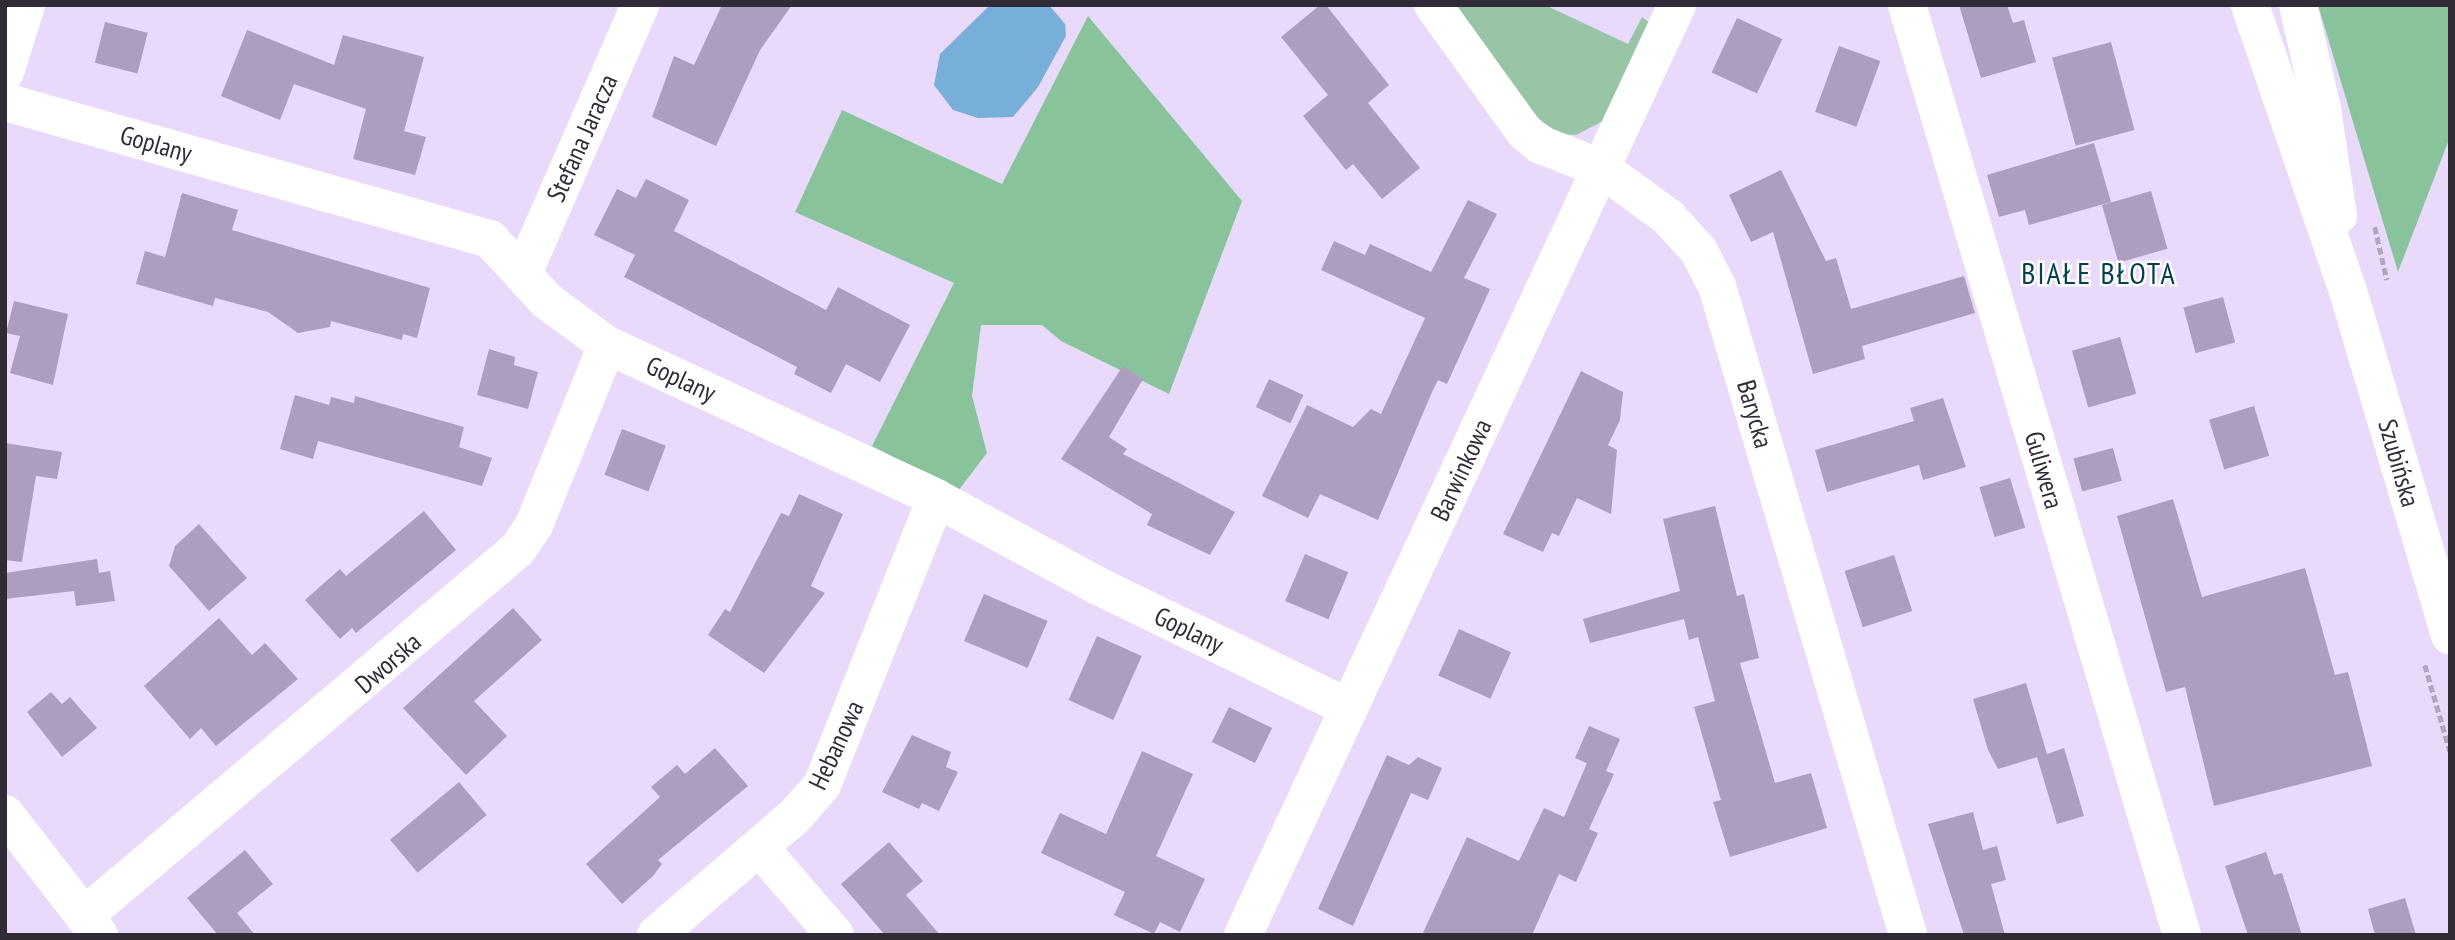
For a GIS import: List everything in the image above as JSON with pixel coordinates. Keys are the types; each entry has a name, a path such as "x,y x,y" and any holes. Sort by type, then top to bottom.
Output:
{"street":[{"path":"5,72 26,5"},
{"name":"Stefana Jaracza","path":"524,271 640,5"},
{"name":"Barycka","path":"1433,5 1524,131 1539,144 1602,169 1668,217 1699,251 1717,286 1908,935"},
{"name":"Barwinkowa","path":"1243,935 1677,5"},
{"name":"Guliwera","path":"1907,5 2182,935"},
{"name":"Szubińska","path":"2250,5 2348,290 2450,635"},
{"name":"Szubińska","path":"2298,5 2322,108 2348,290"},
{"name":"Goplany","path":"5,102 490,239 524,271 547,302 607,345 936,498 1098,586 1349,708"},
{"name":"Dworska","path":"87,928 518,549 534,525 607,345"},
{"name":"Hebanowa","path":"656,935 759,847 822,785 936,498"},
{"path":"5,814 87,928"},
{"path":"759,847 835,935"}],"green space":[{"path":"1452,5 1545,5 1628,44 1642,17 1654,26 1603,121 1576,135 1561,134 1538,119"},
{"path":"2318,5 2450,5 2450,137 2398,272"},
{"path":"1088,16 1242,201 1169,394 1061,341 1042,325 981,325 972,396 987,453 958,491 872,446 954,283 795,212 842,110 1002,184"}],"water":[{"path":"990,5 1049,5 1065,24 1066,36 1038,87 1013,117 978,118 953,110 934,85 940,54"}],"building":[{"path":"722,5 792,5 760,50 716,146 652,117 674,56 694,65"},
{"path":"1320,5 1326,5 1389,85 1368,103 1420,168 1382,199 1353,164 1346,170 1303,116 1328,95 1281,37"},
{"path":"1959,5 2007,5 2013,23 2024,20 2036,62 1981,78"},
{"path":"1737,18 1782,39 1757,94 1712,72"},
{"path":"105,22 148,33 138,73 95,63"},
{"path":"247,30 334,65 343,35 424,57 404,131 426,137 415,175 353,159 366,109 294,84 280,120 221,96"},
{"path":"2111,42 2135,130 2076,146 2052,58"},
{"path":"1839,46 1880,61 1856,127 1815,112"},
{"path":"2094,143 2111,202 2029,225 2025,210 1999,217 1987,175"},
{"path":"1781,170 1826,261 1836,258 1851,309 1964,276 1975,313 1862,346 1865,359 1813,374 1773,232 1751,242 1729,195"},
{"path":"646,179 689,200 674,231 826,310 838,287 910,325 880,382 846,364 831,393 794,374 797,367 624,277 635,255 594,235 617,189 636,198"},
{"path":"2151,191 2168,249 2119,263 2102,205"},
{"path":"182,193 238,210 232,230 430,288 417,338 403,334 402,340 331,321 330,327 298,333 268,312 215,298 213,306 136,284 145,251 165,257"},
{"path":"1468,200 1497,214 1464,278 1490,289 1447,384 1438,380 1432,392 1378,520 1320,494 1308,518 1262,496 1307,405 1353,427 1371,409 1381,414 1425,318 1321,270 1334,241 1365,255 1370,244 1431,272"},
{"path":"2223,297 2235,342 2196,353 2183,308"},
{"path":"14,301 68,314 53,385 10,373 20,336 6,333"},
{"path":"2120,337 2136,394 2088,407 2072,351"},
{"path":"489,349 515,357 514,365 538,372 528,409 477,395"},
{"path":"1123,366 1143,379 1109,437 1127,449 1123,454 1235,512 1210,555 1147,525 1152,514 1061,459"},
{"path":"1581,371 1623,392 1620,420 1608,445 1617,450 1611,514 1577,498 1559,536 1552,533 1543,552 1503,534"},
{"path":"1269,379 1303,395 1290,423 1256,407"},
{"path":"295,395 329,405 331,397 354,403 355,396 464,427 459,447 492,458 482,486 318,441 313,459 280,449"},
{"path":"1943,398 1966,467 1923,480 1919,465 1827,492 1815,450 1914,421 1910,408"},
{"path":"2254,406 2269,456 2224,469 2209,420"},
{"path":"622,429 666,446 648,492 604,475"},
{"path":"5,443 62,452 57,479 36,476 22,562 5,560"},
{"path":"2113,448 2122,481 2082,491 2073,459"},
{"path":"2010,478 2025,528 1995,537 1979,487"},
{"path":"799,494 843,514 811,586 825,593 764,673 708,635 725,609 730,612 781,513 789,516"},
{"path":"2173,499 2202,597 2305,568 2335,675 2348,672 2372,766 2214,806 2185,687 2166,692 2117,516"},
{"path":"1715,506 1737,596 1744,594 1759,658 1740,663 1775,783 1811,773 1827,828 1730,857 1713,802 1721,800 1694,707 1715,701 1698,637 1689,640 1684,619 1590,643 1583,619 1680,591 1663,519"},
{"path":"424,511 456,550 356,633 352,628 340,639 305,600 340,569 346,576"},
{"path":"199,524 247,578 209,611 169,566 175,546"},
{"path":"1305,554 1348,572 1328,619 1285,601"},
{"path":"1894,555 1912,611 1863,627 1845,571"},
{"path":"97,559 99,573 110,571 115,601 76,606 74,591 5,599 5,573"},
{"path":"984,594 1048,621 1028,668 964,641"},
{"path":"513,608 542,640 474,701 507,736 466,775 403,708"},
{"path":"219,618 252,655 265,643 298,679 216,746 201,728 190,739 144,686"},
{"path":"1459,629 1511,652 1490,699 1438,676"},
{"path":"1097,636 1142,656 1113,720 1069,700"},
{"path":"2026,683 2047,754 2064,748 2084,816 2057,824 2037,757 1998,769 1988,750 1973,699"},
{"path":"51,692 62,704 70,697 97,728 62,757 27,712"},
{"path":"1229,707 1272,728 1255,763 1212,742"},
{"path":"1589,726 1620,739 1606,771 1614,774 1589,829 1598,833 1576,882 1559,874 1532,935 1422,935 1467,837 1519,861 1544,808 1564,817 1587,763 1575,758"},
{"path":"912,735 951,752 946,767 958,772 939,811 922,803 919,809 882,792"},
{"path":"715,748 748,786 658,860 662,864 653,876 622,904 586,864 660,797 651,787 677,765 685,774"},
{"path":"1142,751 1193,774 1156,856 1205,879 1180,932 1160,922 1154,934 1114,915 1125,892 1041,853 1060,813 1106,834"},
{"path":"1387,755 1409,765 1418,757 1442,768 1428,800 1411,793 1353,926 1318,909"},
{"path":"459,782 487,815 418,873 390,840"},
{"path":"1973,812 1983,850 1997,846 2006,880 1991,884 2005,935 1964,935 1928,824"},
{"path":"889,842 923,881 906,895 940,935 885,935 841,884"},
{"path":"245,850 273,884 237,913 255,935 218,935 187,898"},
{"path":"2266,852 2274,875 2282,873 2302,935 2248,935 2225,866"},
{"path":"2405,898 2416,935 2375,935 2368,909"}],"district":[{"name":"BIAŁE BŁOTA","path":"2099,273"}]}
